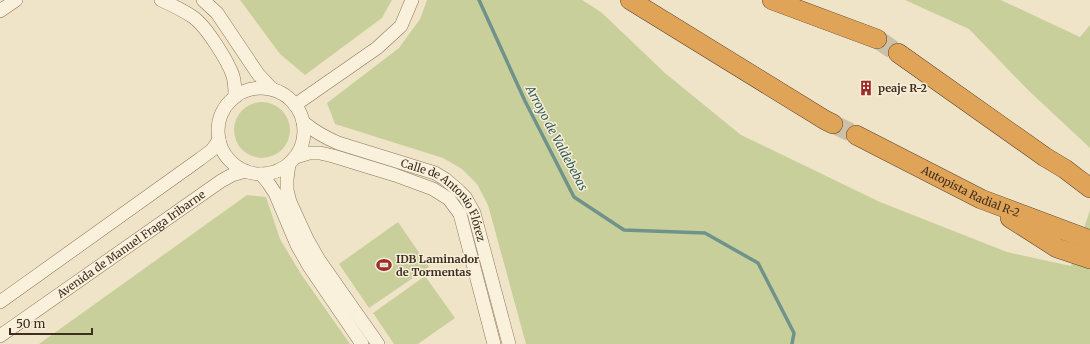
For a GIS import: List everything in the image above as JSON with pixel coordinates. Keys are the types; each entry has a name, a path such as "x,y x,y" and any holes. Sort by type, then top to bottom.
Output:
{"highway":[{"path":"630,0 833,124"},
{"path":"772,0 877,39"},
{"path":"898,53 1045,157 1090,182"},
{"name":"Autopista Radial R-2","path":"856,135 980,199 1090,240"},
{"path":"1065,169 1090,188"},
{"path":"980,199 1057,248 1090,259"}],"street":[{"path":"0,11 16,0"},
{"path":"161,0 183,10 202,26 229,66 234,82 235,97"},
{"path":"203,0 217,12 258,74 272,89"},
{"path":"296,105 377,48 401,26 412,0"},
{"path":"293,160 278,170 261,174 246,171 234,164 225,153 219,140 221,116 226,106 235,97 245,91 255,88 272,89 281,92 296,105 303,122 304,134 302,146 293,160 287,179 287,190 290,202 307,239 319,260 378,344"},
{"name":"Calle de Antonio Flórez","path":"303,122 315,132 331,140 435,173 459,191 474,213 509,344"},
{"path":"0,302 200,159 212,150 219,140"},
{"name":"Calle de Antonio Flórez","path":"293,160 309,153 320,153 333,156 395,174 433,189 449,199 460,214 494,344"},
{"name":"Avenida de Manuel Fraga Iribarne","path":"0,336 221,181 232,175 246,171"},
{"path":"261,174 275,193 297,244 309,266 362,344"}],"green space":[{"path":"240,0 392,0 382,18 305,75 280,54"},
{"path":"427,0 582,0 601,12 665,73 741,135 880,202 1007,252 1071,266 1090,210 1090,344 526,344 488,205 477,184 462,169 443,158 335,124 327,103 399,48 420,19"},
{"path":"905,0 1001,0 1080,37 1090,25 1090,148 1028,90 969,29"},
{"path":"262,102 273,104 282,110 288,119 290,130 288,141 282,150 273,156 262,158 251,156 242,150 236,141 234,130 236,119 242,110 251,104"},
{"path":"247,195 266,197 280,239 301,274 350,344 39,344"},
{"name":"IDB Laminador de Tormentas","path":"398,222 429,267 369,308 339,264"},
{"name":"IDB Laminador de Tormentas","path":"425,276 455,318 418,344 394,344 373,313"}],"waterway":[{"name":"Arroyo de Valdebebas","path":"479,0 525,101 574,197 624,230 705,233 758,263 794,333 792,344"}],"tunnel":[{"path":"877,39 898,53"},
{"path":"833,124 856,135"}],"place":[{"name":"peaje R-2","path":"866,88"},
{"name":"IDB Laminador de Tormentas","path":"384,265"}]}
